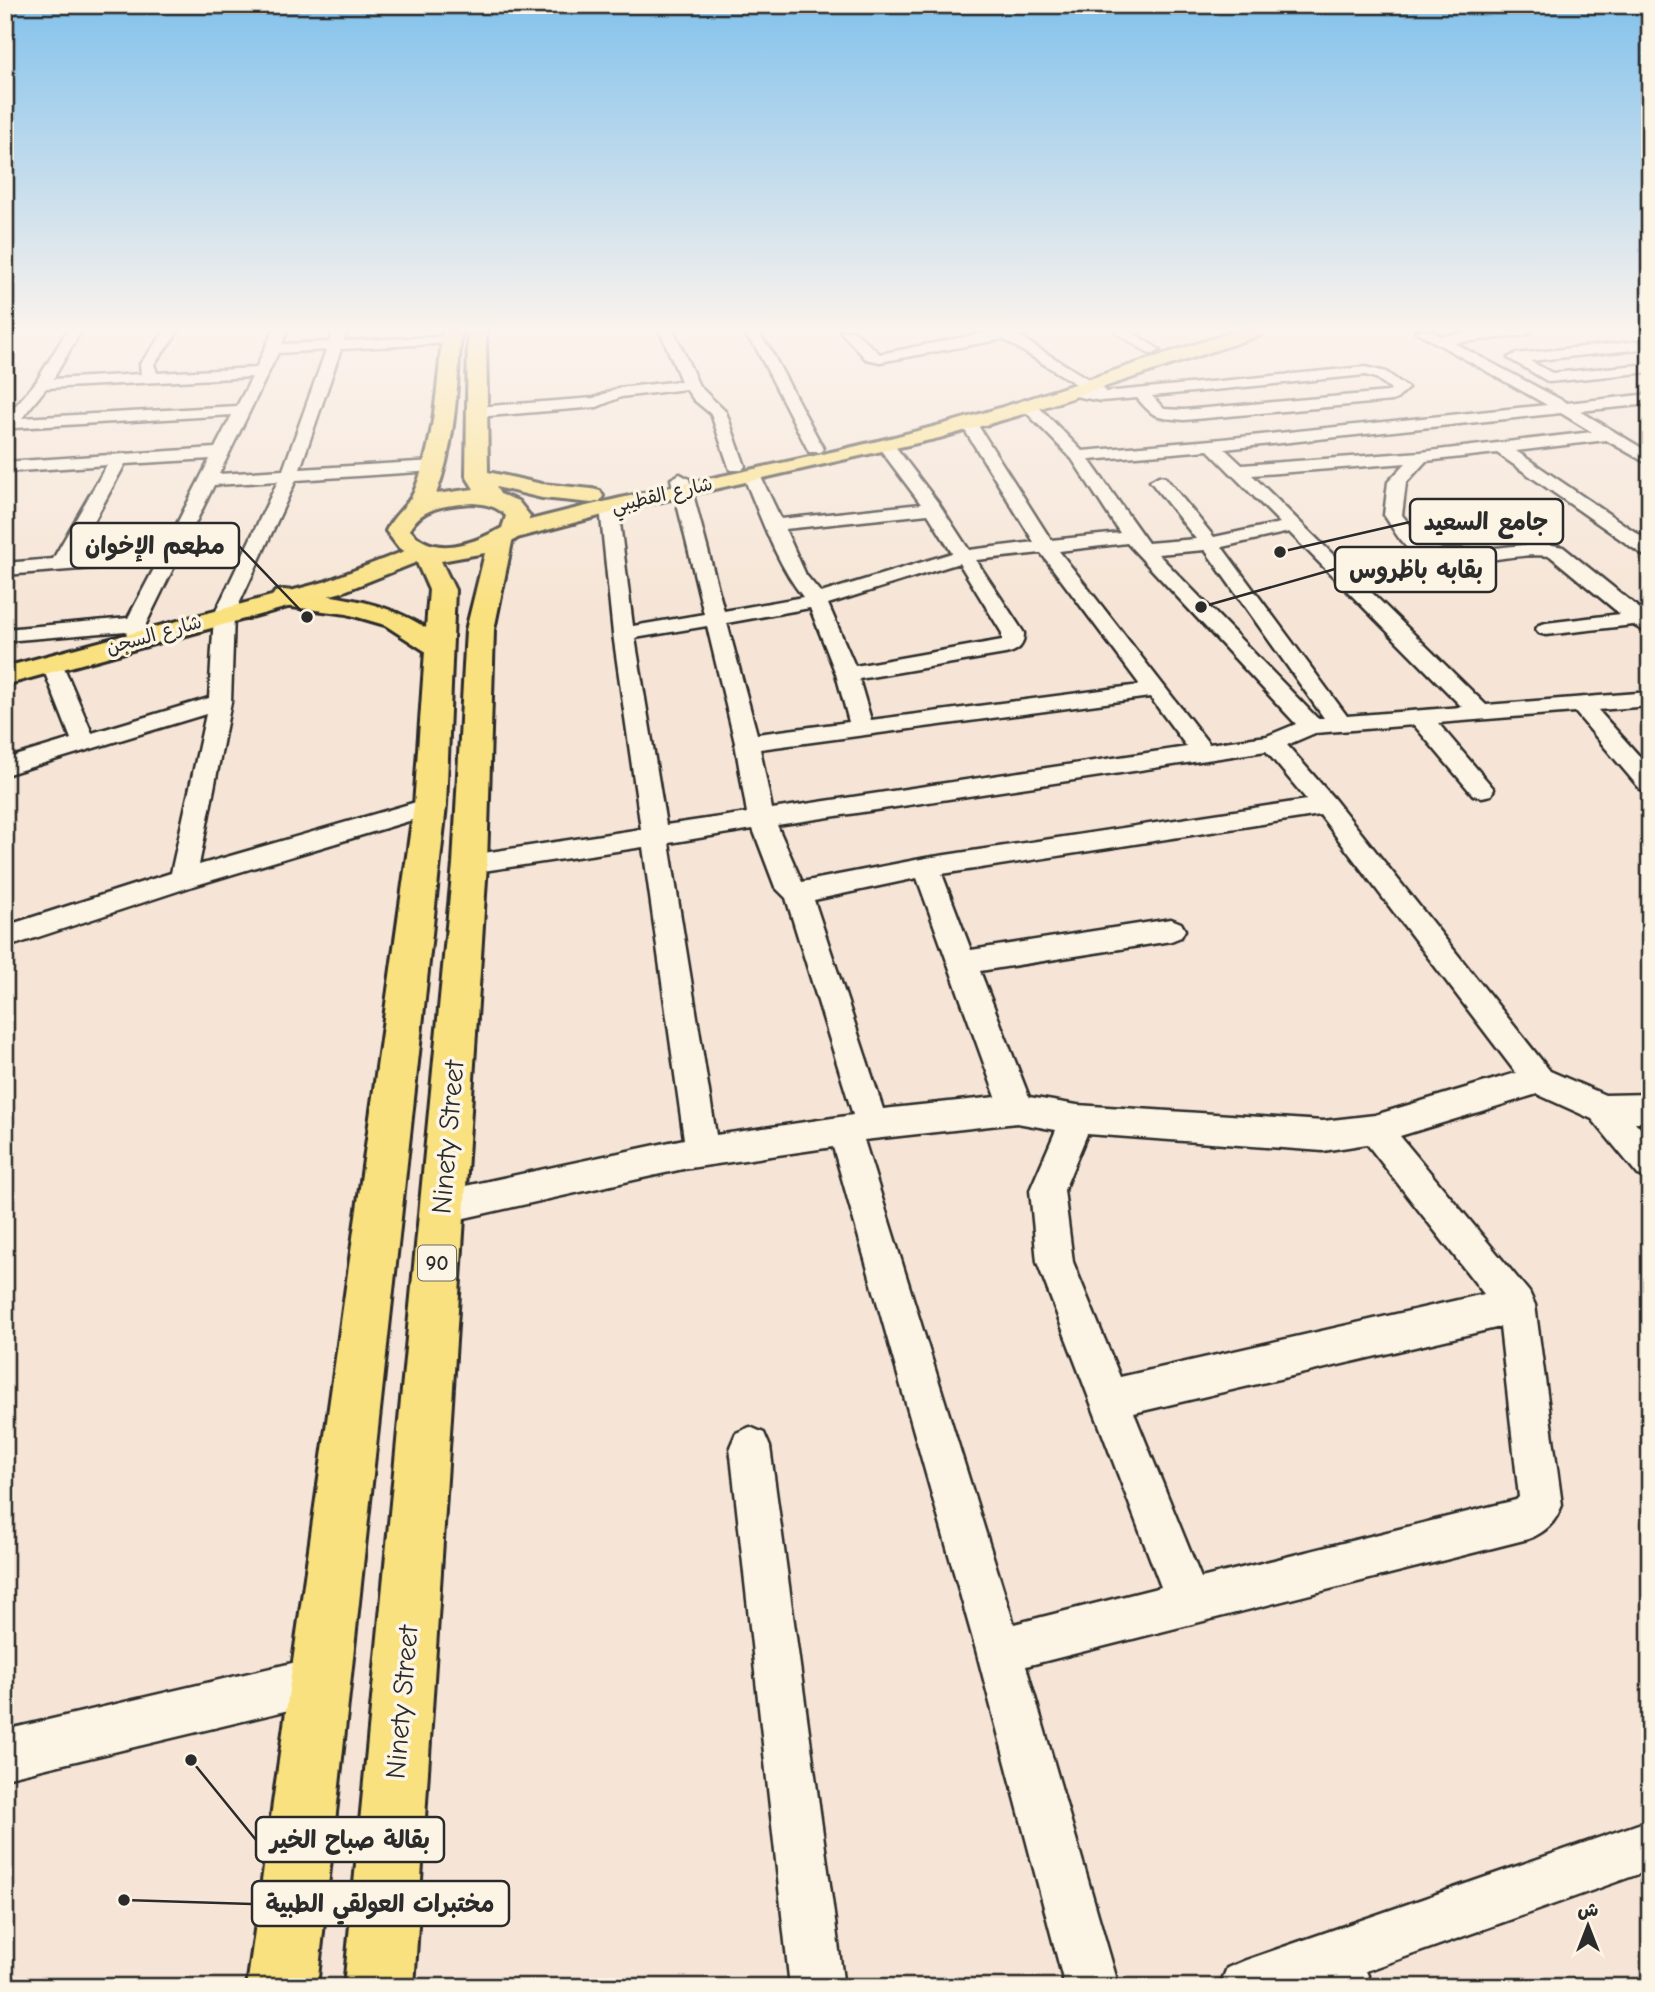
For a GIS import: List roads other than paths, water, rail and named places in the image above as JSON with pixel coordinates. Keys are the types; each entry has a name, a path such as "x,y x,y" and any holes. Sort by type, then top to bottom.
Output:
{"main road":[{"path":"282,1987 318,1680 430,806 442,590 416,535 434,466 440,424"},
{"path":"416,535 464,552 504,519 477,476 477,424"},
{"name":"شارع القطيبي","path":"744,471 815,448 916,424"},
{"name":"شارع القطيبي","path":"504,519 885,445 969,424"},
{"path":"477,476 601,502"},
{"name":"شارع السجن","path":"5,676 52,663 136,632 224,615 380,570 454,497 504,519"},
{"name":"Ninety Street","path":"379,1987 470,864 480,630 504,519"},
{"path":"294,596 349,606 394,619 439,648"}],"street":[{"path":"5,635 136,632 236,424"},
{"path":"183,879 220,702 224,615 290,474 308,424"},
{"path":"723,424 797,576 817,601 847,674 862,727"},
{"path":"803,424 815,448"},
{"path":"969,424 1045,545 1203,752"},
{"path":"1047,424 1079,456 1138,543 1311,726"},
{"path":"1288,424 1301,434"},
{"path":"1079,456 1405,424"},
{"path":"1590,424 1650,460"},
{"path":"1237,471 1421,457 1608,435"},
{"path":"847,674 1005,649 1013,643 1013,633 933,508 885,445"},
{"path":"1212,445 1290,526 1479,711"},
{"path":"1499,447 1650,551"},
{"path":"5,467 222,453"},
{"path":"1382,481 1421,457"},
{"path":"60,565 119,459"},
{"path":"1339,463 1382,481 1393,515 1417,546 1436,554 1455,556 1542,549 1556,551 1643,623"},
{"path":"208,480 434,466"},
{"path":"1159,481 1210,544 1340,723"},
{"path":"681,485 747,743 761,818 789,887 798,893 858,1128 1092,1987"},
{"path":"601,502 624,634 702,1152"},
{"path":"773,525 933,508"},
{"path":"624,634 817,601 963,556 1045,545 1210,544 1290,526"},
{"path":"5,569 171,556"},
{"path":"1546,629 1643,623"},
{"path":"52,663 84,743"},
{"path":"747,743 1154,690"},
{"path":"470,864 1272,743 1311,726 1650,699"},
{"path":"5,767 220,702"},
{"path":"1580,704 1650,784"},
{"path":"1419,716 1482,789"},
{"path":"1272,743 1326,806 1539,1080 1603,1109 1650,1164"},
{"path":"5,937 183,879 430,806"},
{"path":"798,893 926,867 1326,806"},
{"path":"926,867 964,962 1017,1109"},
{"path":"964,962 1171,930"},
{"path":"442,1207 702,1152 858,1128 1017,1109 1077,1119 1322,1136 1375,1129 1539,1080"},
{"path":"1603,1109 1650,1108"},
{"path":"1077,1119 1046,1190 1055,1262 1189,1603"},
{"path":"999,1650 1528,1518 1541,1505 1541,1481 1516,1305 1375,1129"},
{"path":"1109,1399 1516,1305"},
{"path":"750,1447 817,1987"},
{"path":"5,1754 318,1680"},
{"path":"1246,1987 1339,1972 1650,1845"}],"place":[{"name":"جامع السعيد","path":"1280,552"},
{"name":"بقابه باظروس","path":"1201,607"},
{"name":"مطعم الإخوان","path":"307,617"},
{"name":"بقالة صباح الخير","path":"191,1760"},
{"name":"مختبرات العولقي الطبية","path":"124,1900"}]}
